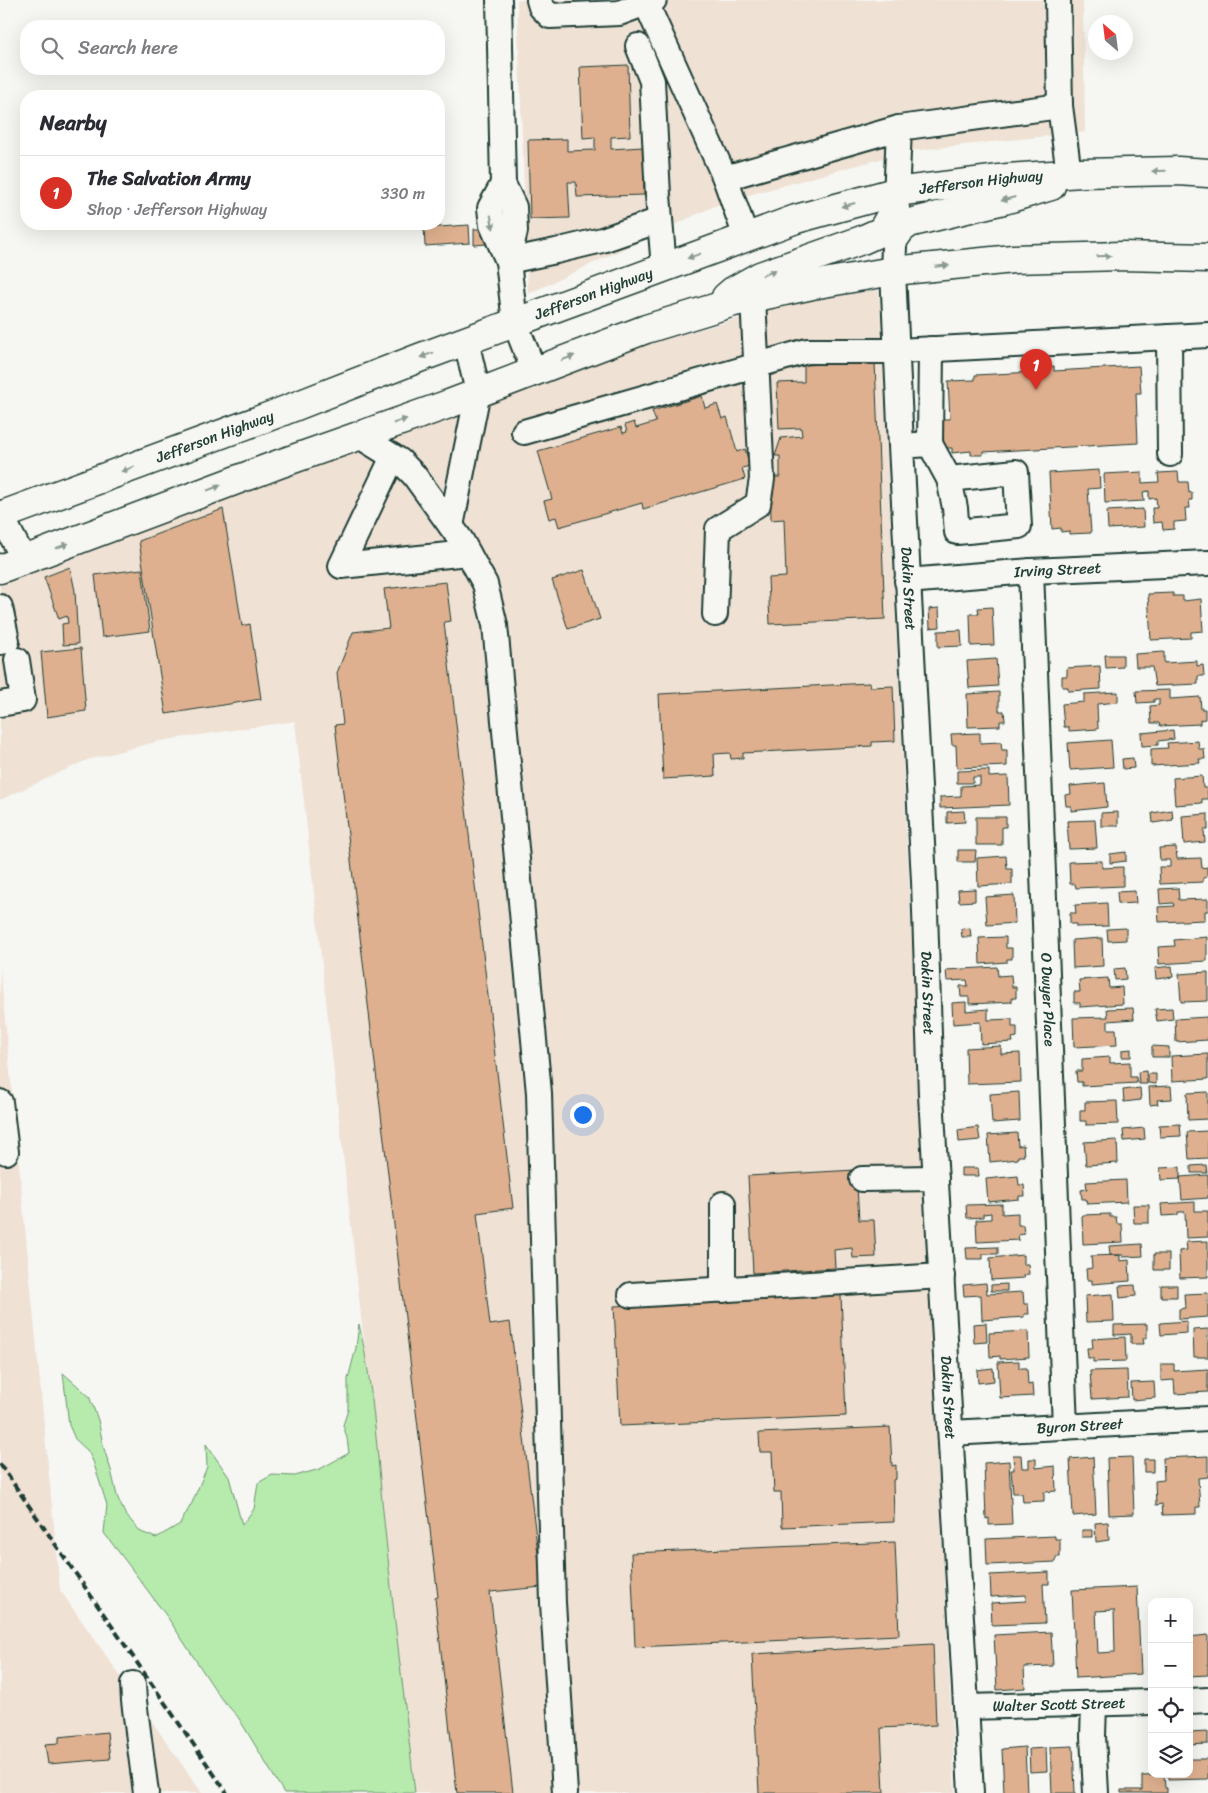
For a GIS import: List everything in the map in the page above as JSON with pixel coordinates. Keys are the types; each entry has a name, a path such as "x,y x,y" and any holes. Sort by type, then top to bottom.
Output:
{"main road":[{"name":"Jefferson Highway","path":"1,515 796,218 1008,178 1178,170 1208,174"},
{"path":"894,239 900,229 909,224 1049,188 1069,174"},
{"path":"714,308 733,291 760,276 862,240 882,231 895,200"},
{"path":"12,564 646,329 753,298 812,285 893,271 1013,259 1122,256 1208,258"}],"street":[{"path":"499,0 503,184 490,208 492,225 508,261 514,323 534,371"},
{"path":"539,0 541,7 550,16 589,7 619,13 649,1 725,178 746,237"},
{"path":"1058,0 1060,106 1069,174"},
{"path":"638,46 652,81 664,268"},
{"path":"725,178 899,128 1060,106"},
{"name":"Dakin Street","path":"899,128 893,271 907,581 924,881 931,1094 971,1793"},
{"path":"508,261 556,252 602,240 660,220"},
{"path":"715,614 718,530 758,504 762,479 753,298"},
{"path":"524,432 807,351 897,351 1208,335"},
{"path":"1169,337 1170,454"},
{"path":"451,526 478,392 466,341"},
{"path":"931,349 930,444 949,479"},
{"path":"358,435 400,461 414,475 451,526 485,584 496,625 539,1093 553,1603 565,1793"},
{"path":"901,446 930,444"},
{"path":"393,457 341,566 468,553"},
{"path":"1,515 12,564"},
{"name":"Irving Street","path":"907,581 1031,571 1208,563"},
{"name":"O Dwyer Place","path":"1031,571 1065,1428"},
{"path":"0,607 7,641 0,642"},
{"path":"0,704 23,700 17,660"},
{"path":"0,1102 6,1152"},
{"path":"862,1178 936,1178"},
{"path":"723,1204 723,1290"},
{"path":"631,1295 942,1276"},
{"name":"Byron Street","path":"951,1433 1208,1419"},
{"path":"133,1684 146,1793"},
{"path":"1193,1701 1208,1700"},
{"name":"Walter Scott Street","path":"967,1707 1148,1702"},
{"path":"1094,1704 1093,1736 1096,1793"}],"shaded area":[{"path":"517,0 1083,0 1085,132 909,151 723,202 528,294"},
{"path":"879,290 955,1793 414,1793 295,721 159,741 87,760 0,800 0,582 264,481 486,405 648,344 798,302"},
{"path":"0,968 60,1590 202,1793 0,1793"}],"green space":[{"path":"359,1324 372,1397 415,1793 284,1793 238,1717 220,1697 168,1618 104,1533 107,1505 93,1461 88,1451 75,1439 69,1425 63,1373 89,1396 98,1420 117,1496 125,1514 141,1532 156,1538 180,1524 192,1503 207,1467 206,1444 229,1477 242,1525 254,1509 258,1483 272,1475 295,1476 320,1469 349,1453 343,1425 348,1410 348,1379 356,1348"}],"building":[{"path":"628,65 630,136 611,137 611,149 643,147 644,195 577,197 576,182 568,182 570,218 530,219 528,140 567,139 567,151 595,150 595,137 583,138 580,67"},
{"path":"469,225 470,243 425,246 424,230 445,230 445,227"},
{"path":"474,229 487,229 487,244 474,245"},
{"path":"875,362 885,619 770,624 768,578 786,577 784,519 771,520 770,477 780,477 780,456 775,456 781,438 802,436 801,428 779,429 777,383 804,382 804,365"},
{"path":"1054,366 1054,371 1139,366 1141,393 1136,393 1138,443 983,452 983,455 971,455 971,451 952,453 952,448 943,448 938,419 950,419 948,381 975,380 975,375 1034,372 1034,368"},
{"path":"702,396 705,408 717,404 722,419 727,417 737,452 745,449 750,466 742,468 745,479 643,509 642,503 559,527 556,517 549,519 544,501 552,499 538,451 621,427 623,433 627,432 625,425 634,422 636,428 656,422 652,411"},
{"path":"1099,470 1100,488 1088,489 1091,533 1069,534 1069,531 1061,532 1061,528 1052,529 1049,473"},
{"path":"1142,472 1142,483 1159,482 1158,473 1178,472 1179,482 1188,482 1189,493 1192,492 1192,500 1189,500 1190,508 1185,508 1186,521 1174,522 1174,529 1163,530 1162,522 1153,523 1152,508 1157,508 1156,498 1149,499 1149,491 1143,492 1144,501 1105,503 1104,474"},
{"path":"223,509 242,626 250,624 261,699 166,714 139,541"},
{"path":"1143,509 1144,527 1108,529 1107,511"},
{"path":"70,567 75,591 78,644 63,645 62,624 68,623 67,616 59,619 44,577"},
{"path":"142,569 150,631 102,637 95,575"},
{"path":"584,570 600,619 568,629 552,580"},
{"path":"446,582 451,621 444,622 513,1208 477,1213 490,1325 510,1322 542,1587 490,1592 513,1793 457,1793 435,1598 438,1597 335,725 343,724 337,673 353,632 389,628 384,589"},
{"path":"1173,593 1173,596 1183,596 1183,601 1201,599 1203,631 1191,632 1191,638 1151,640 1148,594"},
{"path":"992,607 994,645 971,646 970,614 979,614 978,608"},
{"path":"939,608 940,627 930,628 929,609"},
{"path":"961,630 962,646 938,647 938,631"},
{"path":"81,648 86,711 47,717 41,652"},
{"path":"1164,652 1164,663 1197,661 1197,666 1203,665 1204,676 1198,676 1198,684 1155,686 1152,667 1136,667 1135,654"},
{"path":"1105,655 1123,655 1123,667 1106,668"},
{"path":"996,659 998,686 969,688 967,661"},
{"path":"1100,666 1101,689 1068,691 1068,687 1062,687 1062,676 1067,676 1067,668"},
{"path":"869,683 870,687 893,686 895,741 872,742 872,746 743,753 743,758 731,759 730,753 714,754 715,776 663,779 659,694"},
{"path":"1170,690 1170,699 1200,697 1201,709 1205,709 1205,719 1200,720 1200,724 1160,726 1159,723 1151,723 1150,706 1159,705 1159,699 1154,699 1154,702 1137,703 1136,691"},
{"path":"999,692 999,711 1004,711 1005,721 1000,721 1000,726 968,727 967,694"},
{"path":"1118,692 1118,702 1097,704 1098,729 1069,731 1069,727 1064,727 1062,704 1084,702 1084,694"},
{"path":"1173,730 1174,739 1158,741 1158,745 1142,746 1141,733"},
{"path":"980,733 980,743 1001,742 1002,750 1007,750 1007,766 957,768 956,745 952,745 951,734"},
{"path":"1111,740 1113,767 1070,770 1068,743"},
{"path":"1198,741 1199,749 1204,749 1205,759 1199,759 1200,763 1151,766 1151,749 1168,748 1167,743"},
{"path":"1133,758 1134,768 1123,769 1122,759"},
{"path":"989,770 989,777 1008,776 1009,805 940,808 940,797 961,796 961,786 980,785 980,777 973,777 973,783 957,783 957,771"},
{"path":"1202,776 1203,788 1207,788 1208,799 1202,799 1202,803 1175,805 1173,778"},
{"path":"1105,783 1107,807 1071,811 1071,806 1066,806 1065,795 1071,794 1070,786"},
{"path":"1172,810 1173,820 1153,823 1152,813"},
{"path":"964,811 965,822 947,823 947,812"},
{"path":"1118,812 1118,826 1101,826 1101,813"},
{"path":"1208,814 1208,830 1204,830 1205,842 1184,844 1182,816"},
{"path":"976,817 1006,817 1006,827 1002,827 1002,845 976,845"},
{"path":"1095,820 1097,848 1069,849 1067,821"},
{"path":"1176,847 1177,859 1201,858 1202,868 1207,867 1207,877 1203,878 1203,882 1160,884 1159,867 1170,867 1170,860 1160,860 1159,848"},
{"path":"958,850 976,850 975,862 958,862"},
{"path":"1126,852 1126,861 1110,863 1110,854"},
{"path":"1006,856 1007,869 1012,869 1012,884 978,886 977,858"},
{"path":"1102,861 1102,868 1123,867 1123,886 1076,888 1075,884 1070,884 1069,862"},
{"path":"1178,888 1179,900 1208,899 1208,911 1205,911 1205,920 1159,922 1158,907 1174,906 1173,903 1160,904 1159,889"},
{"path":"975,889 975,901 959,902 958,890"},
{"path":"1135,891 1136,903 1118,904 1117,892"},
{"path":"1014,895 1015,923 987,925 985,897"},
{"path":"1107,903 1108,926 1076,927 1076,924 1070,924 1070,913 1076,913 1075,905"},
{"path":"970,928 971,937 962,937 961,929"},
{"path":"1126,928 1126,940 1108,941 1107,929"},
{"path":"1006,937 1006,948 1012,948 1012,959 1007,959 1007,962 980,964 979,938"},
{"path":"1207,937 1207,961 1159,964 1158,947 1175,946 1174,940"},
{"path":"1102,938 1103,966 1073,968 1072,940"},
{"path":"1172,966 1173,977 1156,979 1155,968"},
{"path":"997,967 998,976 1011,975 1012,987 1016,987 1016,998 1012,998 1012,1002 969,1004 969,997 961,997 960,986 968,986 967,980 947,981 946,970"},
{"path":"1125,968 1126,979 1115,980 1114,969"},
{"path":"1208,972 1208,1001 1181,1002 1179,974"},
{"path":"1108,978 1109,988 1122,987 1123,1004 1080,1007 1080,1003 1074,1003 1074,992 1080,992 1079,980"},
{"path":"966,1002 966,1011 988,1009 988,1020 1012,1019 1012,1027 1017,1027 1017,1037 1012,1038 1013,1042 981,1044 980,1022 953,1024 952,1003"},
{"path":"1133,1008 1134,1019 1108,1021 1108,1029 1116,1029 1117,1045 1074,1047 1073,1018 1108,1017 1107,1009"},
{"path":"1172,1008 1173,1019 1157,1021 1155,1009"},
{"path":"1207,1017 1208,1040 1176,1042 1175,1019"},
{"path":"1001,1046 1001,1054 1020,1053 1021,1082 967,1084 966,1048"},
{"path":"1152,1046 1169,1047 1169,1057 1152,1057"},
{"path":"1131,1049 1131,1057 1122,1057 1122,1050"},
{"path":"1208,1054 1208,1079 1172,1081 1171,1056"},
{"path":"1110,1057 1110,1063 1130,1062 1130,1077 1136,1077 1137,1083 1082,1086 1082,1082 1077,1082 1076,1071 1082,1071 1082,1059"},
{"path":"1146,1071 1147,1084 1139,1084 1138,1072"},
{"path":"1148,1074 1156,1074 1156,1084 1148,1083"},
{"path":"1171,1086 1172,1099 1157,1100 1158,1104 1150,1105 1149,1087"},
{"path":"1140,1088 1141,1100 1124,1102 1123,1090"},
{"path":"1019,1092 1020,1121 992,1123 990,1094"},
{"path":"1208,1092 1208,1119 1188,1120 1187,1093"},
{"path":"1117,1101 1118,1124 1086,1125 1086,1121 1080,1121 1080,1110 1085,1110 1085,1102"},
{"path":"1180,1124 1181,1136 1160,1137 1159,1125"},
{"path":"978,1127 980,1140 959,1142 958,1130"},
{"path":"1144,1128 1145,1139 1124,1141 1123,1130"},
{"path":"1208,1131 1208,1158 1189,1159 1187,1132"},
{"path":"1017,1133 1018,1146 1023,1145 1024,1156 1018,1156 1018,1159 990,1162 988,1135"},
{"path":"1117,1140 1118,1163 1086,1165 1084,1142"},
{"path":"1206,1165 1207,1173 1191,1173 1191,1166"},
{"path":"1180,1167 1180,1179 1161,1180 1160,1168"},
{"path":"961,1168 978,1168 979,1176 961,1176"},
{"path":"856,1170 859,1220 874,1220 876,1257 853,1258 852,1248 834,1250 835,1268 753,1273 748,1176"},
{"path":"1208,1175 1208,1198 1182,1200 1180,1177"},
{"path":"1018,1176 1019,1185 1024,1185 1025,1196 1019,1196 1019,1199 988,1202 986,1179"},
{"path":"1126,1180 1127,1202 1087,1204 1086,1199 1082,1199 1081,1190 1087,1189 1086,1182"},
{"path":"1195,1202 1195,1211 1208,1211 1208,1237 1186,1238 1185,1212 1178,1212 1178,1215 1162,1216 1161,1204"},
{"path":"1002,1204 1002,1214 1018,1213 1018,1225 1023,1225 1024,1234 1018,1235 1019,1240 977,1242 976,1220 991,1219 991,1213 983,1214 983,1217 967,1218 966,1205"},
{"path":"1133,1205 1149,1205 1149,1223 1134,1223"},
{"path":"1110,1214 1110,1217 1116,1217 1117,1224 1122,1224 1123,1242 1083,1244 1082,1215"},
{"path":"1208,1241 1208,1277 1180,1278 1179,1251 1187,1250 1186,1242"},
{"path":"1142,1244 1143,1256 1123,1257 1123,1255 1110,1255 1109,1246"},
{"path":"998,1247 998,1254 983,1254 983,1259 967,1259 966,1248"},
{"path":"1154,1254 1169,1254 1169,1270 1154,1270"},
{"path":"1023,1255 1023,1264 1028,1264 1029,1274 1023,1275 1024,1278 991,1280 990,1258"},
{"path":"1120,1255 1120,1261 1129,1260 1130,1281 1092,1284 1092,1280 1087,1280 1086,1269 1092,1268 1091,1256"},
{"path":"986,1283 987,1294 1023,1292 1024,1304 1028,1304 1029,1314 1024,1314 1024,1317 982,1320 981,1295 964,1296 963,1285"},
{"path":"1007,1284 1007,1291 991,1291 991,1285"},
{"path":"1135,1285 1136,1296 1120,1298 1119,1286"},
{"path":"1161,1285 1177,1285 1177,1297 1161,1297"},
{"path":"1208,1293 1208,1317 1179,1319 1179,1309 1185,1308 1184,1294"},
{"path":"1113,1294 1114,1321 1086,1322 1085,1296"},
{"path":"841,1295 846,1416 620,1426 614,1306"},
{"path":"1187,1321 1187,1333 1161,1335 1160,1323"},
{"path":"986,1323 987,1342 974,1343 973,1324"},
{"path":"1147,1324 1147,1338 1143,1338 1144,1344 1131,1344 1131,1334 1114,1335 1114,1325"},
{"path":"1208,1329 1208,1357 1194,1357 1193,1330"},
{"path":"1028,1331 1029,1357 1000,1359 1000,1356 990,1357 989,1333"},
{"path":"1125,1337 1126,1361 1093,1362 1093,1358 1088,1358 1087,1348 1093,1348 1092,1339"},
{"path":"1019,1361 1019,1368 1027,1368 1028,1385 1032,1384 1033,1396 1000,1398 998,1362"},
{"path":"1161,1364 1174,1364 1174,1371 1208,1369 1208,1392 1175,1394 1174,1380 1161,1381"},
{"path":"993,1368 994,1381 978,1383 977,1370"},
{"path":"1127,1370 1128,1397 1092,1399 1090,1371"},
{"path":"1154,1382 1155,1398 1132,1400 1131,1383"},
{"path":"890,1427 892,1466 896,1465 896,1479 893,1480 894,1522 782,1527 781,1492 774,1492 772,1452 760,1452 759,1433"},
{"path":"1013,1455 1021,1455 1022,1468 1029,1468 1029,1459 1036,1459 1036,1468 1055,1466 1056,1491 1044,1492 1044,1501 1023,1502 1022,1493 1013,1493 1011,1470 1014,1470"},
{"path":"1208,1456 1208,1477 1198,1478 1200,1507 1196,1507 1196,1514 1163,1515 1162,1504 1156,1505 1155,1481 1164,1480 1163,1458"},
{"path":"1093,1457 1096,1514 1073,1516 1070,1459"},
{"path":"1132,1457 1134,1514 1109,1515 1107,1458"},
{"path":"1144,1459 1153,1459 1153,1472 1144,1472"},
{"path":"1009,1461 1012,1524 989,1525 989,1518 986,1519 984,1463"},
{"path":"1108,1522 1109,1540 1096,1542 1095,1523"},
{"path":"1082,1530 1092,1530 1092,1537 1082,1537"},
{"path":"1055,1536 1055,1539 1060,1539 1060,1557 1056,1557 1056,1562 987,1565 986,1539"},
{"path":"895,1542 899,1635 635,1647 631,1553"},
{"path":"1049,1572 1049,1584 1043,1584 1045,1623 992,1625 991,1603 1026,1601 1026,1595 991,1597 990,1575"},
{"path":"1137,1587 1141,1674 1076,1678 1072,1590","holes":["1114,1610 1115,1652 1098,1653 1096,1611"]},
{"path":"1051,1632 1053,1666 1024,1667 1025,1688 997,1690 994,1635"},
{"path":"1208,1635 1208,1675 1193,1676 1193,1637"},
{"path":"933,1644 936,1725 881,1728 884,1793 759,1793 752,1654"},
{"path":"107,1732 110,1759 48,1764 45,1744 59,1743 59,1737"},
{"path":"1208,1732 1208,1744 1193,1745 1193,1733"},
{"path":"1073,1746 1075,1793 1052,1793 1050,1747"},
{"path":"1025,1747 1027,1793 1004,1793 1002,1749"},
{"path":"1046,1748 1047,1771 1030,1772 1029,1749"},
{"path":"1193,1759 1208,1759 1208,1779 1168,1780 1168,1778 1193,1778"},
{"path":"1142,1776 1164,1778 1167,1793 1121,1793 1121,1790 1142,1790"}],"railway":[{"path":"0,1464 227,1793"}],"place":[{"name":"The Salvation Army","path":"1036,390"}]}
